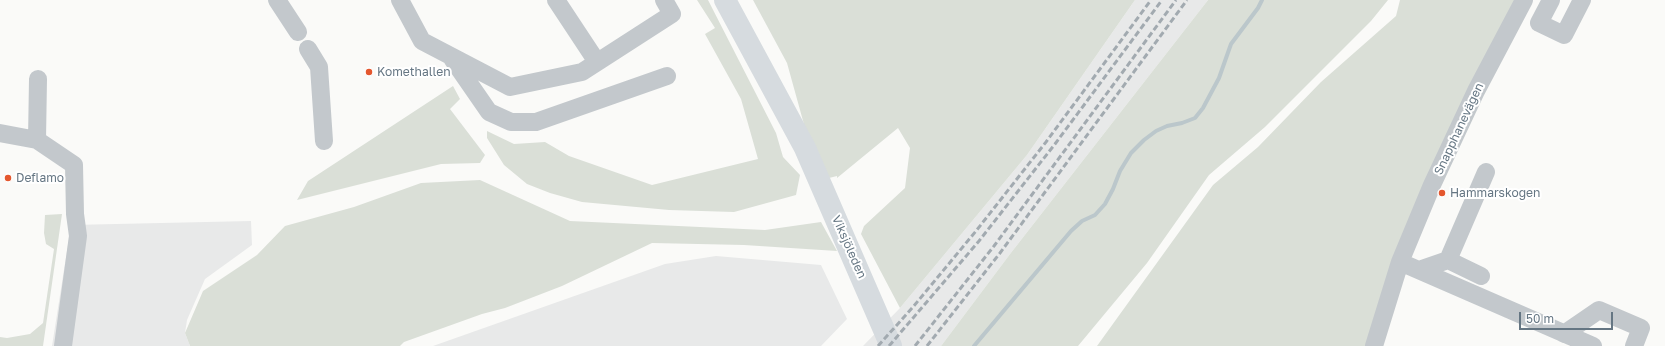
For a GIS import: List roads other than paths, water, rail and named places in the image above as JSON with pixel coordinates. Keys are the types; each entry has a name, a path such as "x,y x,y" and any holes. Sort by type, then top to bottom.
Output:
{"main road":[{"name":"Viksjöleden","path":"725,0 805,148 892,346"},
{"name":"Viksjöleden","path":"740,0 784,87 805,148"}],"street":[{"path":"277,0 298,32"},
{"path":"400,0 422,42 510,88 582,72 672,14 664,0"},
{"path":"556,0 598,62"},
{"name":"Snapphanevägen","path":"1374,346 1400,262 1432,185 1473,98 1524,0"},
{"path":"1551,0 1539,23 1564,35 1582,0"},
{"path":"1553,30 1568,0"},
{"path":"308,48 319,67 324,141"},
{"path":"451,58 489,112 511,122 536,122 667,76"},
{"path":"37,140 38,79"},
{"path":"0,133 37,140 74,165 75,214 78,236 63,346"},
{"path":"1448,260 1486,172"},
{"path":"1419,270 1448,260 1482,276"},
{"path":"1400,262 1593,346"},
{"path":"1564,334 1599,310 1641,328 1634,346"}],"waterway":[{"path":"974,346 1071,231 1082,221 1095,215 1105,204 1120,171 1131,153 1156,131 1167,126 1182,123 1195,118 1203,108 1219,78 1231,44 1258,8 1262,0"}],"railway":[{"path":"878,346 913,307 976,231 1046,142 1151,0"},
{"path":"889,346 979,241 1055,144 1162,0"},
{"path":"915,346 994,246 1176,0"},
{"path":"927,346 1000,253 1187,0"}],"place":[{"name":"Komethallen","path":"369,72"},
{"name":"Deflamo","path":"8,178"},
{"name":"Hammarskogen","path":"1442,193"}]}
